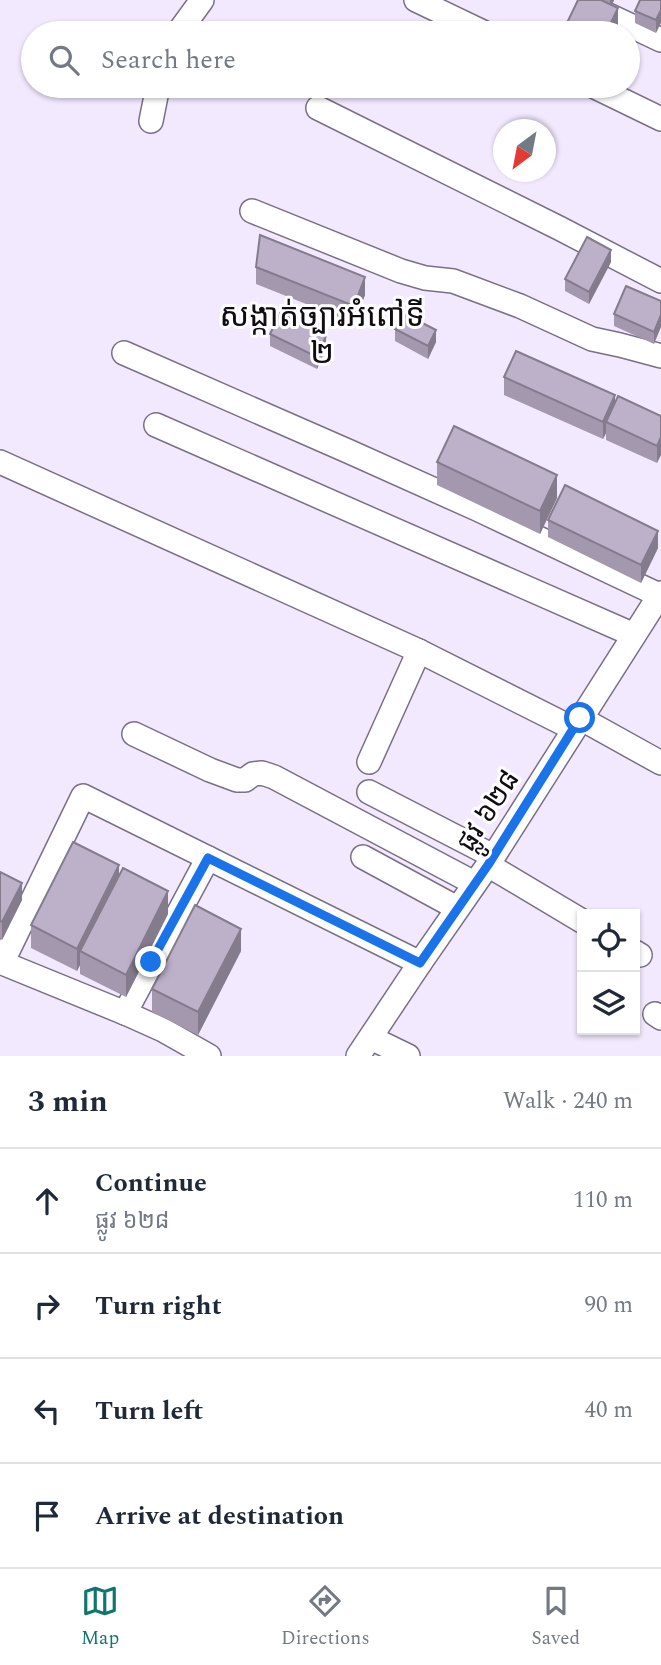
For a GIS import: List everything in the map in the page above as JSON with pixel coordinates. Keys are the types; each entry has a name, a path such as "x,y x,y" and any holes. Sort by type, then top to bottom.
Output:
{"street":[{"path":"187,21 202,0"},
{"path":"416,0 460,21"},
{"path":"580,1 622,21"},
{"path":"640,30 661,40"},
{"path":"151,121 156,98"},
{"path":"618,98 661,119"},
{"path":"318,108 661,281"},
{"path":"252,211 401,271 425,278 453,281 520,306 592,339 661,356"},
{"path":"124,353 452,498 660,594"},
{"path":"156,425 634,635"},
{"path":"0,462 661,763"},
{"name":"ផ្លូវ ៦២៨","path":"365,1047 485,868 660,594"},
{"path":"369,762 419,651"},
{"path":"134,734 237,780 245,780 253,774 262,773 274,777 485,868"},
{"path":"369,792 485,868 577,918"},
{"path":"209,1056 163,1030 1,962 83,796 420,963"},
{"path":"363,857 457,908"},
{"path":"125,1013 208,858"},
{"path":"365,1047 408,1056"}],"building":[{"path":"578,0 601,0 618,8 612,21 568,21"},
{"path":"640,0 661,0 661,10 656,20 635,11"},
{"path":"260,235 365,277 354,306 256,267"},
{"path":"587,237 611,250 589,292 565,279"},
{"path":"626,286 661,301 661,315 654,332 614,314"},
{"path":"280,313 326,336 317,357 270,334"},
{"path":"403,313 436,330 428,346 395,329"},
{"path":"516,351 615,395 603,422 504,377"},
{"path":"618,396 661,416 661,437 657,446 606,422"},
{"path":"454,426 557,475 540,511 437,462"},
{"path":"565,485 658,531 641,565 548,520"},
{"path":"73,842 119,865 77,949 31,925"},
{"path":"123,868 168,891 126,975 80,951"},
{"path":"0,872 22,883 2,922 0,921"},
{"path":"195,905 241,929 198,1012 152,989"}],"district":[{"name":"សង្កាត់ច្បារអំពៅទី ២","path":"322,334"}],"route":[{"path":"151,962 208,858 420,963 488,865 580,718"}]}
